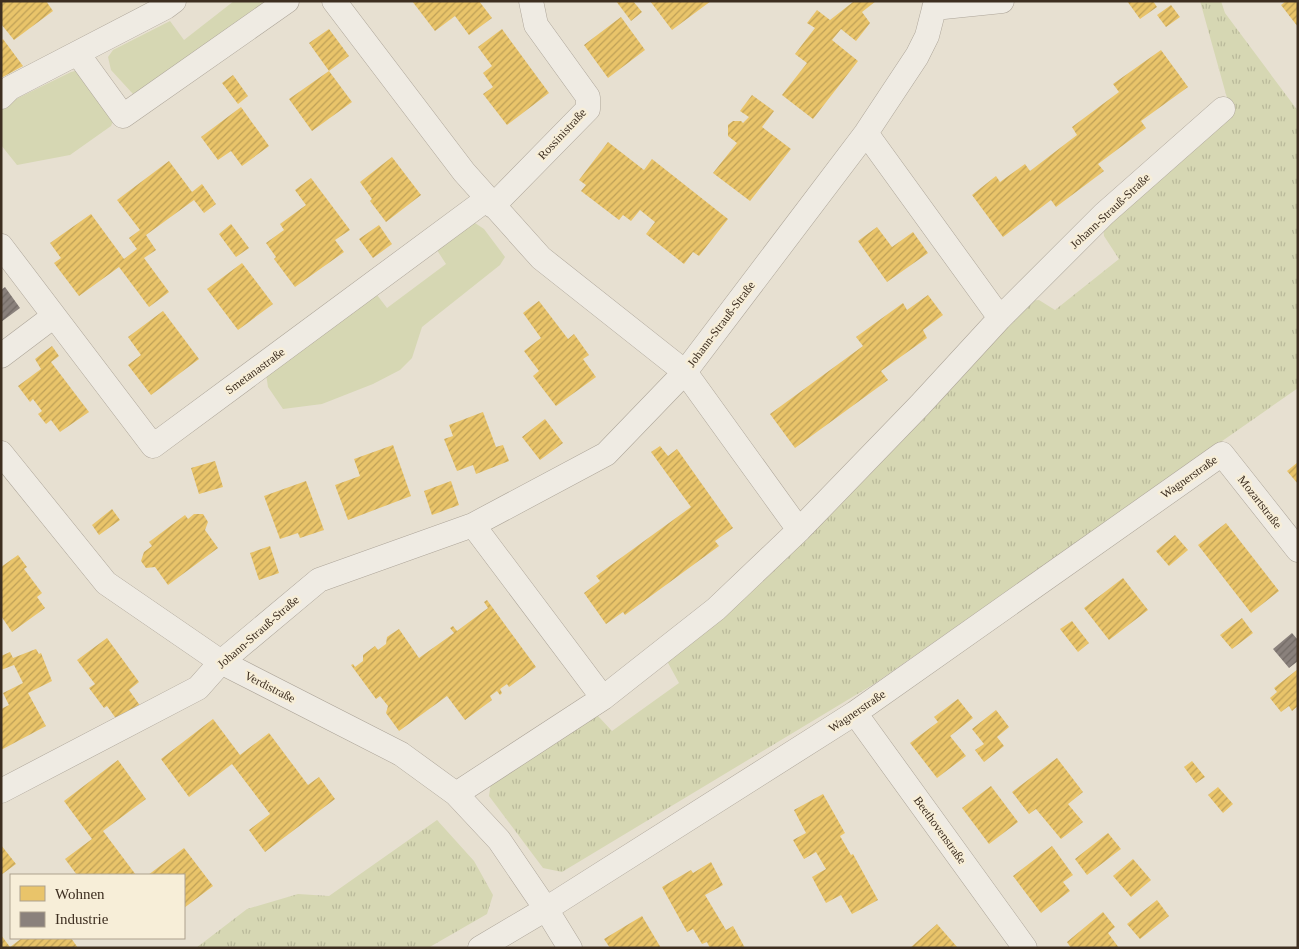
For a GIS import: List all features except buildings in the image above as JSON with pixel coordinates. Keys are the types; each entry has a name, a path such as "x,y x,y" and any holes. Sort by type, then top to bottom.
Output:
{"street":[{"path":"1,97 10,88 78,54 174,1"},
{"path":"78,54 123,116 287,1"},
{"path":"334,1 464,172 541,258 684,372"},
{"name":"Rossinistraße","path":"490,202 588,109 588,97 536,25 530,1"},
{"path":"935,5 1002,1"},
{"name":"Johann-Strauß-Straße","path":"1,791 198,688 221,662 319,580 473,525 606,454 684,372 866,133 917,56 927,36 935,5"},
{"name":"Johann-Strauß-Straße","path":"456,794 602,698 716,609 799,530 920,405 1000,318 1104,214 1223,109"},
{"path":"866,133 1000,318"},
{"name":"Smetanastraße","path":"1,246 153,446 490,202"},
{"path":"1,356 54,316"},
{"name":"Johann-Strauß-Straße","path":"684,372 799,530"},
{"name":"Mozartstraße","path":"1222,454 1298,550"},
{"name":"Wagnerstraße","path":"480,948 546,909 855,713 1222,454"},
{"name":"Verdistraße","path":"2,455 106,583 221,662 401,754 456,794 499,840 570,948"},
{"path":"473,525 602,698"},
{"name":"Beethovenstraße","path":"855,713 1025,948"}],"green space":[{"path":"234,1 270,1 209,48 133,94 111,70 108,57 113,50 170,21 184,40"},
{"path":"1200,1 1221,1 1225,13 1298,111 1298,388 874,684 562,872 543,868 489,796 491,782 587,712 598,716 612,731 679,683 667,661 1028,301 1039,300 1055,310 1119,259 1104,236 1103,227 1212,129 1227,98"},
{"path":"79,70 114,119 111,126 70,155 17,165 1,145 1,110 14,100 71,72"},
{"path":"472,221 484,229 505,257 500,265 422,327 412,358 400,370 373,384 322,404 283,409 268,387 266,374 374,291 387,308 446,264 435,247"},
{"path":"437,820 474,861 493,895 487,914 428,948 196,948 247,909 298,894 329,896"}]}
